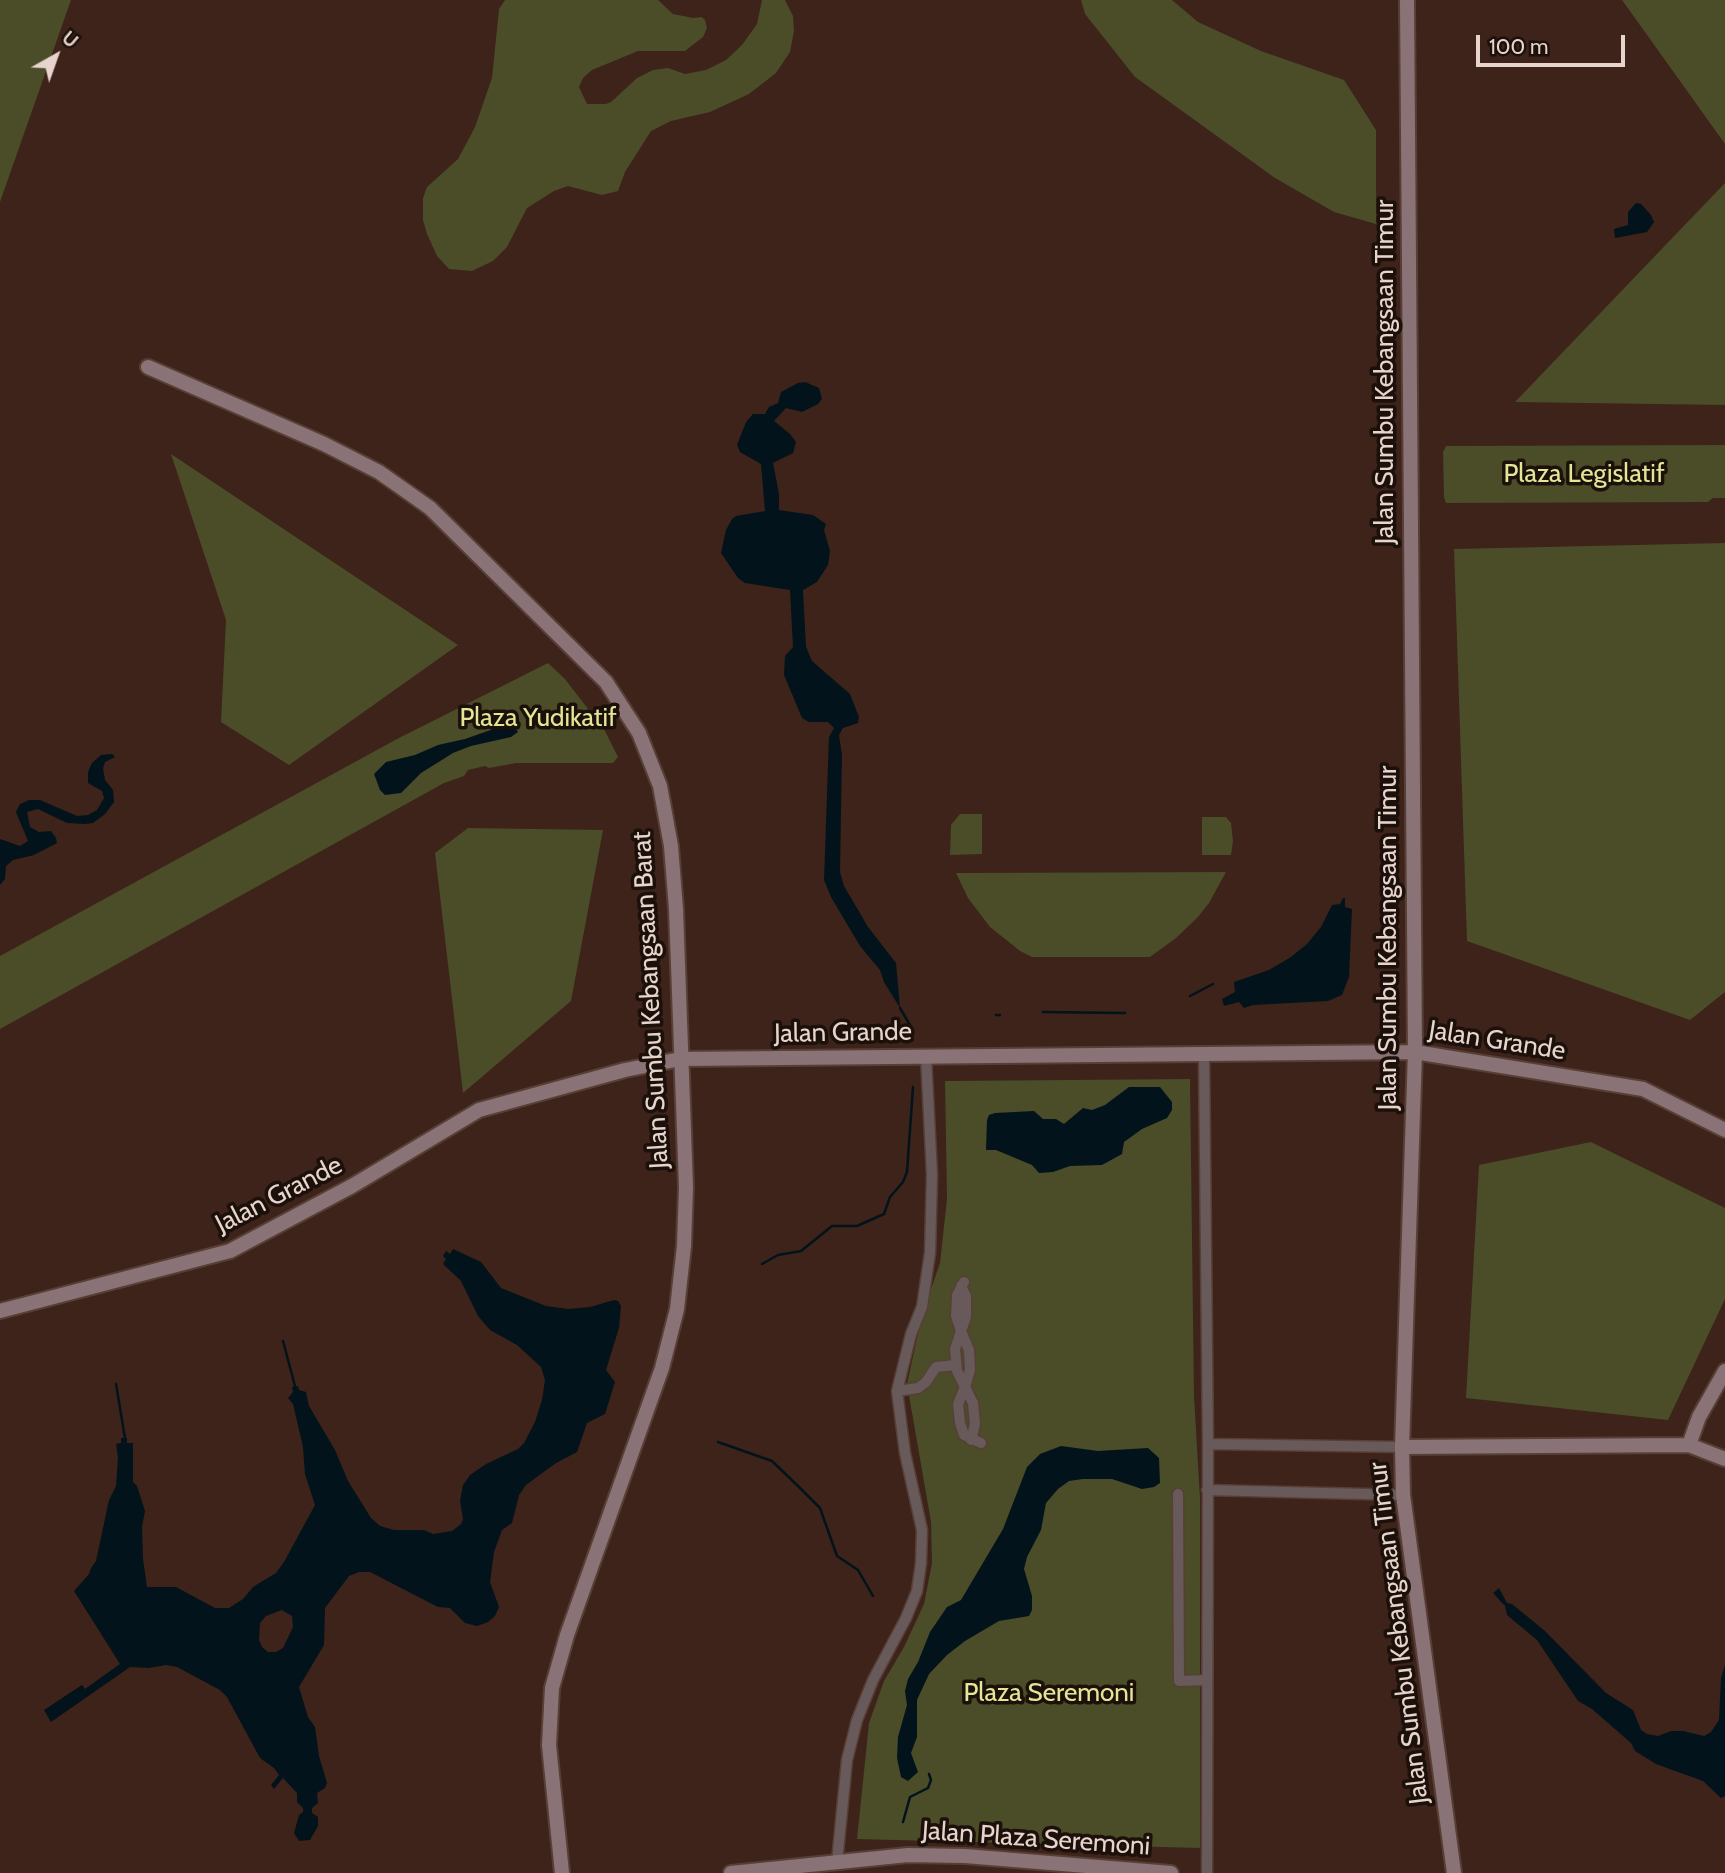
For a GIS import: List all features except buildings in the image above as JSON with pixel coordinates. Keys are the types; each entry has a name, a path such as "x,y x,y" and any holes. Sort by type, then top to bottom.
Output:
{"street":[{"name":"Jalan Sumbu Kebangsaan Timur","path":"1407,3 1415,1052 1402,1447 1403,1495 1454,1873"},
{"name":"Jalan Sumbu Kebangsaan Barat","path":"148,367 324,444 379,472 430,508 606,682 639,733 660,786 672,858 686,1187 684,1246 677,1309 662,1368 567,1635 552,1688 549,1745 562,1873"},
{"name":"Jalan Grande","path":"0,1311 230,1251 352,1186 479,1110 625,1070 680,1059 1415,1052 1643,1089 1725,1130"},
{"path":"1204,1055 1208,1444 1207,1873"},
{"path":"837,1862 847,1760 857,1720 873,1680 906,1618 916,1591 921,1563 922,1530 905,1453 897,1391 911,1334 922,1307 930,1253 932,1175 926,1056"},
{"path":"962,1284 966,1296 966,1317 955,1349 956,1365 965,1387"},
{"path":"961,1331 969,1350 970,1370 958,1404 960,1423 964,1435 976,1442"},
{"path":"897,1391 918,1388 926,1382 936,1367 956,1365"},
{"path":"1689,1445 1699,1417 1725,1371"},
{"path":"1208,1444 1402,1447 1689,1445 1725,1459"},
{"path":"1207,1490 1403,1495"},
{"path":"1178,1494 1179,1681 1207,1680"},
{"name":"Jalan Plaza Seremoni","path":"731,1873 908,1855 965,1856 1171,1873"}],"green space":[{"path":"0,0 71,0 0,202"},
{"path":"505,0 658,0 673,14 702,17 705,20 707,28 703,37 685,51 638,51 592,70 583,78 579,87 587,104 611,102 637,78 653,70 668,68 685,74 706,70 726,60 742,45 757,24 762,0 785,0 793,16 794,31 790,52 776,73 749,94 710,112 671,121 651,131 625,172 618,191 602,195 568,186 554,191 527,208 507,247 493,261 472,271 449,269 437,256 427,234 423,220 423,198 427,187 458,159 475,127 492,78 499,9"},
{"path":"1081,0 1172,0 1198,22 1261,51 1344,80 1376,130 1376,224 1334,212 1275,178 1135,77 1085,14"},
{"path":"1622,0 1725,0 1725,144"},
{"path":"1725,183 1725,405 1515,402"},
{"name":"Plaza Legislatif","path":"1725,445 1725,498 1713,498 1708,502 1446,503 1444,497 1443,452 1446,446"},
{"path":"171,454 458,645 289,765 221,722 226,620"},
{"path":"1725,543 1725,992 1690,1020 1467,941 1454,549"},
{"name":"Plaza Yudikatif","path":"548,663 565,679 605,731 618,757 613,763 516,763 468,770 464,776 444,783 0,1029 0,956 397,739"},
{"path":"960,814 982,814 982,854 950,855 951,825"},
{"path":"1202,817 1226,817 1231,823 1231,855 1202,855"},
{"path":"468,828 603,830 571,1001 463,1093 435,853"},
{"path":"1226,872 1198,917 1150,957 1032,957 990,927 968,898 956,873"},
{"name":"Plaza Seremoni","path":"1190,1079 1194,1396 1200,1498 1200,1848 857,1839 869,1723 884,1681 924,1604 932,1563 931,1522 907,1384 922,1315 940,1263 947,1199 945,1081"},
{"path":"1591,1142 1725,1208 1725,1299 1668,1420 1466,1398 1479,1165"}],"shaded area":[{"path":"1636,203 1641,204 1654,222 1647,232 1615,238 1614,229 1628,225 1628,212"},
{"path":"805,382 819,388 822,399 802,412 786,408 774,421 796,442 793,453 773,463 779,510 813,515 826,524 824,530 830,551 828,565 817,582 803,590 806,647 812,661 850,694 859,717 858,723 843,728 839,735 842,755 840,872 844,886 868,927 896,963 900,1008 880,970 860,946 824,880 829,737 834,728 828,722 809,722 802,718 784,675 785,656 793,647 790,590 745,583 738,578 721,553 726,530 732,519 765,511 761,464 740,452 737,445 746,422 753,414 765,414 769,407 778,403 781,392"},
{"path":"502,726 514,726 518,732 511,737 453,753 421,773 401,793 385,795 380,790 374,774 386,762"},
{"path":"112,754 115,757 105,762 103,768 105,780 113,790 114,802 105,814 93,823 84,824 67,823 38,809 27,812 30,827 39,832 51,831 57,843 34,855 13,860 6,866 5,879 0,885 0,839 20,846 28,841 16,812 20,804 29,800 40,800 77,816 88,815 97,810 104,798 102,791 88,783 88,772 92,763 101,755"},
{"path":"1343,898 1345,907 1352,909 1349,977 1342,995 1328,1001 1253,1005 1244,1008 1239,1002 1224,1006 1222,999 1235,992 1234,982 1269,970 1291,957 1307,944 1321,927 1332,905 1340,904"},
{"path":"1129,1087 1160,1087 1172,1102 1172,1110 1167,1118 1142,1129 1124,1142 1122,1154 1102,1165 1070,1166 1053,1172 1039,1173 1032,1165 996,1150 986,1150 989,1115 1034,1111 1043,1119 1056,1119 1064,1124 1083,1108 1092,1110 1105,1105"},
{"path":"453,1249 481,1262 501,1288 546,1306 568,1309 618,1301 621,1306 619,1328 606,1370 615,1382 605,1414 587,1423 577,1452 556,1463 526,1485 519,1495 512,1523 502,1530 494,1552 490,1582 499,1607 488,1622 477,1626 465,1623 450,1608 438,1607 370,1572 349,1576 325,1608 324,1645 299,1687 308,1717 315,1727 319,1756 327,1783 325,1788 317,1793 318,1803 312,1808 312,1813 318,1817 318,1826 310,1840 299,1841 294,1833 299,1815 303,1812 297,1802 297,1793 283,1778 274,1789 271,1785 279,1775 260,1758 227,1697 220,1690 177,1667 130,1667 51,1722 44,1710 82,1685 85,1689 120,1664 74,1591 96,1561 109,1500 116,1486 116,1444 121,1443 121,1438 127,1438 127,1443 133,1443 133,1482 137,1486 145,1511 142,1527 147,1587 176,1587 215,1608 229,1608 243,1599 253,1587 276,1573 315,1505 305,1474 303,1447 293,1404 288,1398 293,1392 292,1387 298,1386 299,1390 306,1392 309,1406 335,1450 348,1481 371,1518 380,1526 394,1530 424,1530 433,1534 452,1531 461,1524 463,1519 460,1501 463,1485 470,1475 518,1449 524,1443 535,1422 545,1380 541,1367 517,1345 490,1330 478,1316 461,1281 443,1264 446,1251 450,1254","holes":["282,1610 292,1616 293,1627 283,1648 268,1652 259,1640 260,1623 266,1616"]},
{"path":"1061,1446 1098,1451 1148,1448 1159,1458 1160,1483 1142,1489 1112,1479 1069,1481 1046,1503 1041,1530 1024,1569 1032,1596 1032,1610 1029,1616 999,1621 965,1641 929,1674 917,1700 917,1737 911,1753 918,1772 908,1781 901,1777 897,1758 898,1737 907,1705 905,1691 908,1679 930,1632 947,1607 961,1600 1003,1529 1027,1467 1040,1454"},
{"path":"1499,1588 1507,1603 1512,1604 1545,1631 1606,1693 1633,1710 1641,1730 1647,1734 1658,1736 1671,1731 1683,1731 1704,1736 1711,1732 1719,1720 1721,1678 1725,1665 1725,1796 1721,1798 1703,1781 1656,1764 1635,1751 1631,1743 1592,1709 1578,1701 1537,1640 1507,1615 1505,1606 1493,1593"}],"waterway":[{"path":"1190,996 1213,984"},
{"path":"900,1008 911,1027"},
{"path":"1043,1012 1125,1013"},
{"path":"762,1264 778,1255 801,1251 832,1226 857,1226 884,1214 890,1197 903,1182 907,1172 913,1087"},
{"path":"283,1341 295,1386"},
{"path":"116,1384 125,1438"},
{"path":"718,1442 772,1461 800,1488 820,1508 837,1556 858,1570 873,1596"},
{"path":"903,1822 910,1797 928,1788 931,1780 929,1774"}]}
